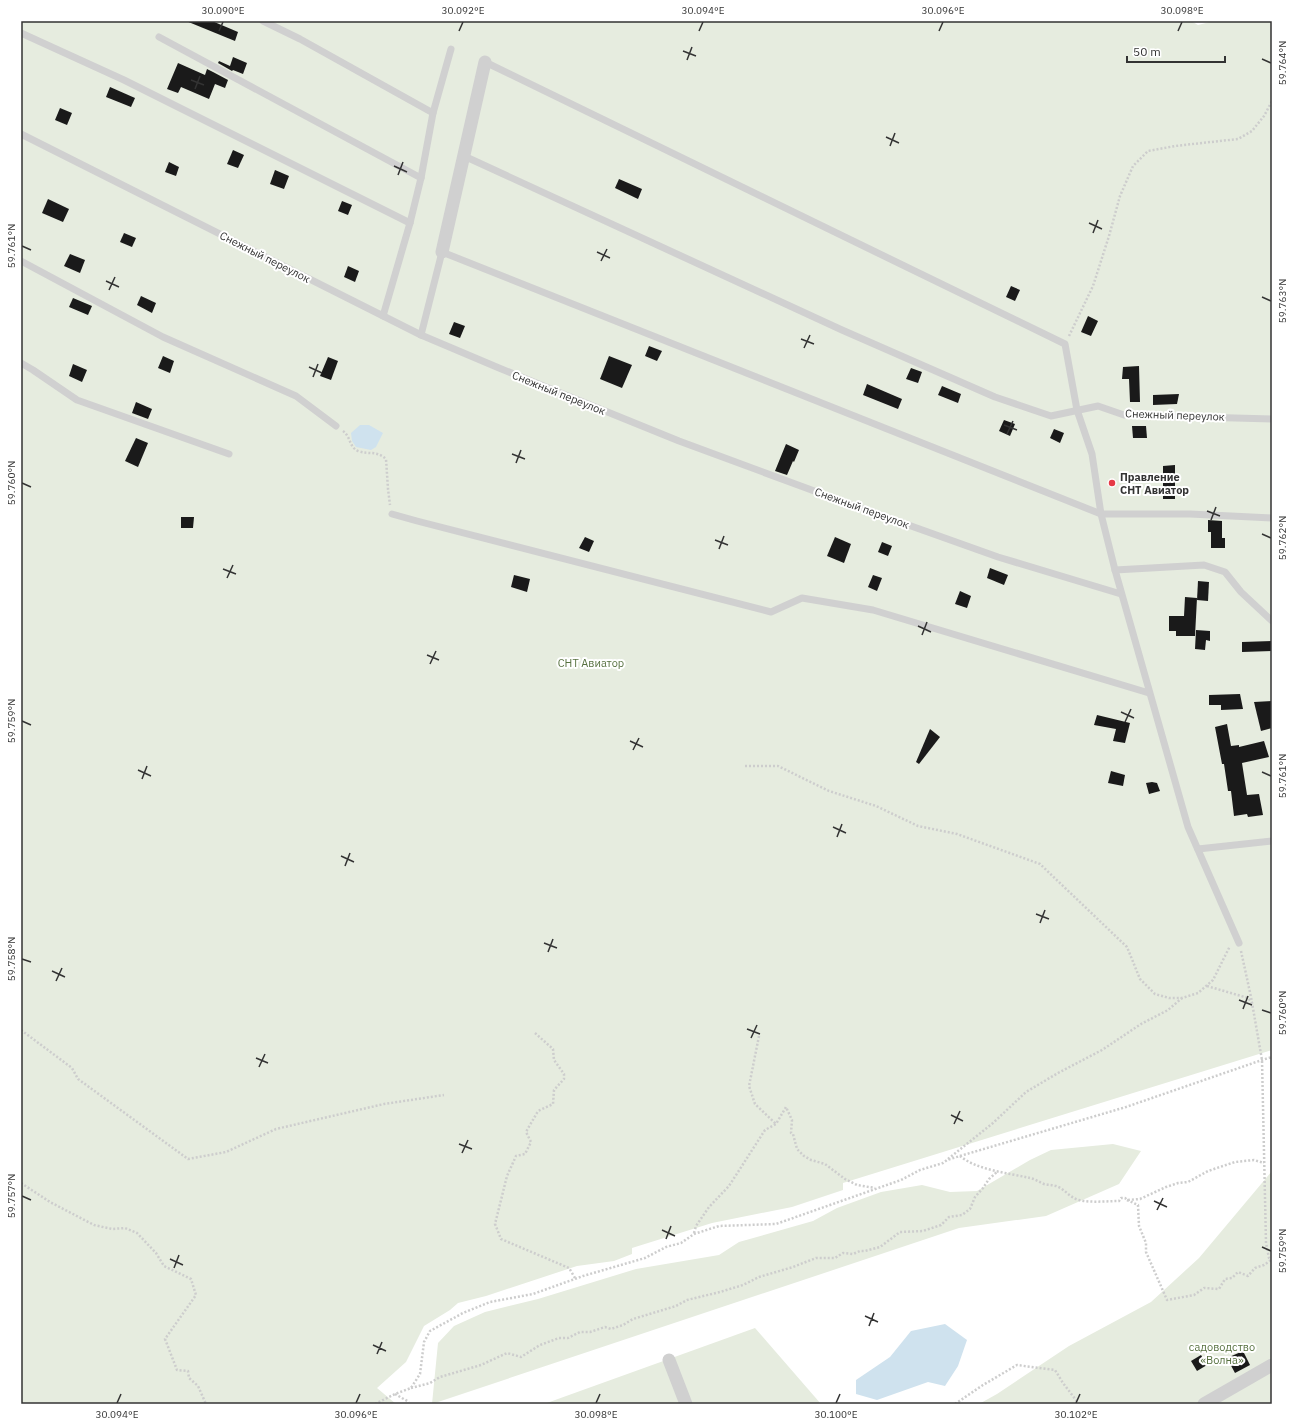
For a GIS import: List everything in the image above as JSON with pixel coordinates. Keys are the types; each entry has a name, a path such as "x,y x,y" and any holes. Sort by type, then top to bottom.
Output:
{"street":[{"path":"442,252 485,62"},
{"path":"669,1360 686,1404"},
{"path":"1204,1404 1272,1365"}],"lane":[{"path":"263,21 300,39 433,113"},
{"path":"21,33 124,80 410,224"},
{"path":"159,37 421,178"},
{"path":"383,316 410,224 421,178 433,113 451,49"},
{"path":"485,62 1065,344 1077,410 1092,454 1101,514 1121,594 1149,693 1188,827 1239,943"},
{"name":"Снежный переулок","path":"21,134 421,335 499,368 679,441 862,509 998,557 1121,594"},
{"name":"Снежный переулок","path":"464,156 835,327 995,397 1051,416 1098,406 1124,414 1272,419"},
{"path":"421,335 442,252 1101,514 1190,514 1272,518"},
{"path":"21,260 163,337 296,396 336,426"},
{"path":"21,363 34,370 77,400 229,454"},
{"path":"392,514 771,612 802,598 873,610 1149,693"},
{"path":"1115,570 1204,564 1225,572 1241,592 1272,621"},
{"path":"1198,849 1272,841"}],"path":[{"path":"1065,344 1093,286 1120,196 1133,166 1148,151 1175,146 1238,139 1252,131 1264,116 1272,101"},
{"path":"336,426 348,435 350,443 359,452 380,454 386,459 388,489 392,514"},
{"path":"745,766 778,766 829,791 876,806 918,826 957,834 1040,864 1127,947 1140,979 1155,994 1169,998 1182,998"},
{"path":"411,1388 420,1374 424,1342 430,1332 463,1313 490,1302 533,1294 576,1278 626,1262 645,1258 666,1247 681,1243 694,1234 719,1226 776,1224 901,1180 920,1170 942,1164 993,1123 1026,1092 1102,1050 1141,1024 1168,1010 1182,998 1198,992 1207,986 1213,980 1235,934"},
{"path":"960,1156 966,1161 998,1171 1032,1178 1057,1187 1066,1191 1072,1198 1079,1200 1089,1202 1119,1201 1121,1198 1125,1198 1138,1205 1139,1226 1146,1243 1146,1252 1167,1300 1194,1295 1204,1288 1219,1289 1225,1279 1232,1278 1238,1272 1248,1276 1255,1268 1272,1261 1269,1258 1266,1243 1262,1060 1253,1004 1239,943"},
{"path":"1207,986 1248,998 1253,1004"},
{"path":"21,1030 72,1068 78,1079 188,1159 226,1152 276,1129 384,1104 444,1095"},
{"path":"535,1033 553,1049 554,1060 564,1074 564,1079 554,1090 553,1104 538,1111 526,1132 530,1142 524,1154 516,1156 507,1176 495,1224 501,1239 570,1268 576,1278"},
{"path":"759,1036 749,1086 755,1104 776,1124"},
{"path":"947,1160 1126,1107 1272,1057"},
{"path":"694,1234 696,1226 710,1207 729,1186 765,1130 776,1124 786,1107 792,1120 791,1133 793,1134 797,1149 804,1156 825,1164 845,1179 858,1185 876,1188"},
{"path":"1127,1200 1140,1199 1166,1187 1178,1183 1188,1182 1208,1171 1235,1162 1254,1160 1264,1162"},
{"path":"375,1404 395,1394 430,1383 440,1377 481,1365 507,1353 521,1357 540,1345 559,1338 568,1338 580,1332 590,1332 605,1327 611,1329 623,1325 633,1319 676,1306 687,1300 743,1285 759,1277 793,1267 816,1258 835,1258 843,1253 853,1254 860,1251 865,1251 880,1247 900,1232 922,1232 941,1225 949,1217 962,1215 970,1209 975,1197 989,1178 998,1171"},
{"path":"21,1183 50,1202 94,1225 112,1230 125,1228 137,1233 156,1253 164,1266 191,1279 196,1295 165,1339 177,1370 188,1371 189,1378 198,1386 206,1404"},
{"path":"955,1404 1017,1365 1055,1370 1063,1383 1080,1404"},
{"path":"395,1394 409,1402"}],"green space":[{"name":"СНТ Авиатор","path":"21,21 1191,21 1198,25 1214,21 1272,21 1272,1050 843,1183 843,1190 792,1207 712,1223 632,1248 632,1254 614,1261 577,1266 486,1296 458,1303 450,1310 424,1326 406,1362 377,1388 396,1404 21,1404"},
{"path":"1113,1144 1141,1151 1119,1184 1046,1216 959,1228 432,1404 438,1343 454,1326 485,1312 538,1299 636,1269 719,1255 739,1242 813,1221 837,1208 881,1192 922,1185 950,1192 977,1191 1030,1160 1051,1150"},
{"name":"садоводство «Волна»","path":"1272,1171 1272,1404 979,1404 997,1394 1069,1346 1151,1302 1199,1258"},
{"path":"755,1328 821,1404 544,1404"}],"water":[{"path":"360,425 369,425 383,433 376,447 371,450 356,447 352,441 351,433"},
{"path":"945,1324 967,1340 958,1366 945,1386 928,1382 877,1400 856,1394 856,1380 890,1357 911,1331"}],"building":[{"path":"186,21 212,21 238,32 235,41"},
{"path":"233,57 247,63 243,74 233,70 232,71 218,63 219,61 230,66"},
{"path":"178,63 205,75 207,69 213,72 228,80 225,88 215,84 209,99 181,87 178,93 167,89"},
{"path":"110,87 135,98 131,107 106,97"},
{"path":"60,108 72,113 67,125 55,120"},
{"path":"233,150 244,155 238,168 227,164"},
{"path":"169,162 179,167 176,176 165,172"},
{"path":"275,170 289,176 284,189 270,184"},
{"path":"619,179 642,189 638,199 615,188"},
{"path":"48,199 69,209 63,222 42,213"},
{"path":"342,201 352,205 348,215 338,211"},
{"path":"124,233 136,238 132,247 120,242"},
{"path":"70,254 85,260 80,273 64,266"},
{"path":"348,266 359,271 355,282 344,277"},
{"path":"1011,286 1020,290 1015,301 1006,297"},
{"path":"141,296 156,303 152,313 137,305"},
{"path":"73,298 92,306 88,315 69,307"},
{"path":"1088,316 1098,321 1091,336 1081,332"},
{"path":"454,322 465,326 460,338 449,334"},
{"path":"649,346 662,351 657,361 645,356"},
{"path":"163,356 174,361 170,373 158,368"},
{"path":"609,356 632,365 622,388 600,379"},
{"path":"328,357 338,361 331,380 320,376"},
{"path":"73,364 87,370 82,382 69,376"},
{"path":"1139,366 1140,402 1130,402 1129,379 1122,379 1123,367"},
{"path":"911,368 922,372 918,383 906,379"},
{"path":"867,384 902,399 898,409 863,395"},
{"path":"942,386 961,394 958,403 938,395"},
{"path":"1179,394 1177,404 1153,405 1153,395"},
{"path":"136,402 152,409 148,419 132,413"},
{"path":"1004,420 1015,424 1010,436 999,431"},
{"path":"1132,426 1146,426 1147,438 1133,438"},
{"path":"1054,429 1064,433 1060,443 1050,438"},
{"path":"136,438 148,443 138,467 125,461"},
{"path":"786,444 799,450 787,475 775,471"},
{"path":"1175,465 1175,499 1163,499 1163,466"},
{"path":"181,517 194,517 193,528 181,528"},
{"path":"1208,520 1222,521 1222,538 1225,538 1225,548 1211,548 1211,532 1208,532"},
{"path":"585,537 594,541 589,552 579,548"},
{"path":"835,537 851,544 844,563 827,556"},
{"path":"882,542 892,546 888,556 878,552"},
{"path":"990,568 1008,575 1004,585 987,578"},
{"path":"514,575 530,579 527,592 511,587"},
{"path":"873,575 882,578 877,591 868,587"},
{"path":"1198,581 1209,582 1208,601 1197,600"},
{"path":"960,591 971,596 967,608 955,604"},
{"path":"1185,597 1197,598 1195,636 1176,636 1176,631 1169,631 1169,616 1184,616"},
{"path":"1196,630 1210,631 1210,641 1206,640 1205,650 1195,649"},
{"path":"1272,641 1272,651 1242,652 1242,642"},
{"path":"1240,694 1243,709 1221,710 1221,705 1209,705 1209,695"},
{"path":"1272,701 1272,728 1261,731 1254,702"},
{"path":"1097,715 1130,723 1125,743 1113,741 1116,729 1094,725"},
{"path":"1227,724 1231,746 1239,745 1239,747 1264,741 1269,757 1242,763 1247,795 1259,794 1263,815 1248,817 1247,814 1234,816 1231,791 1228,791 1224,764 1222,764 1215,727"},
{"path":"930,729 940,737 919,764 916,762"},
{"path":"1111,771 1125,775 1123,786 1108,783"},
{"path":"1146,783 1157,783 1160,791 1149,794"},
{"path":"1243,1351 1250,1365 1235,1373 1227,1358"},
{"path":"1201,1355 1207,1365 1197,1371 1191,1361"}],"place":[{"name":"Правление СНТ Авиатор","path":"1112,483"}]}
